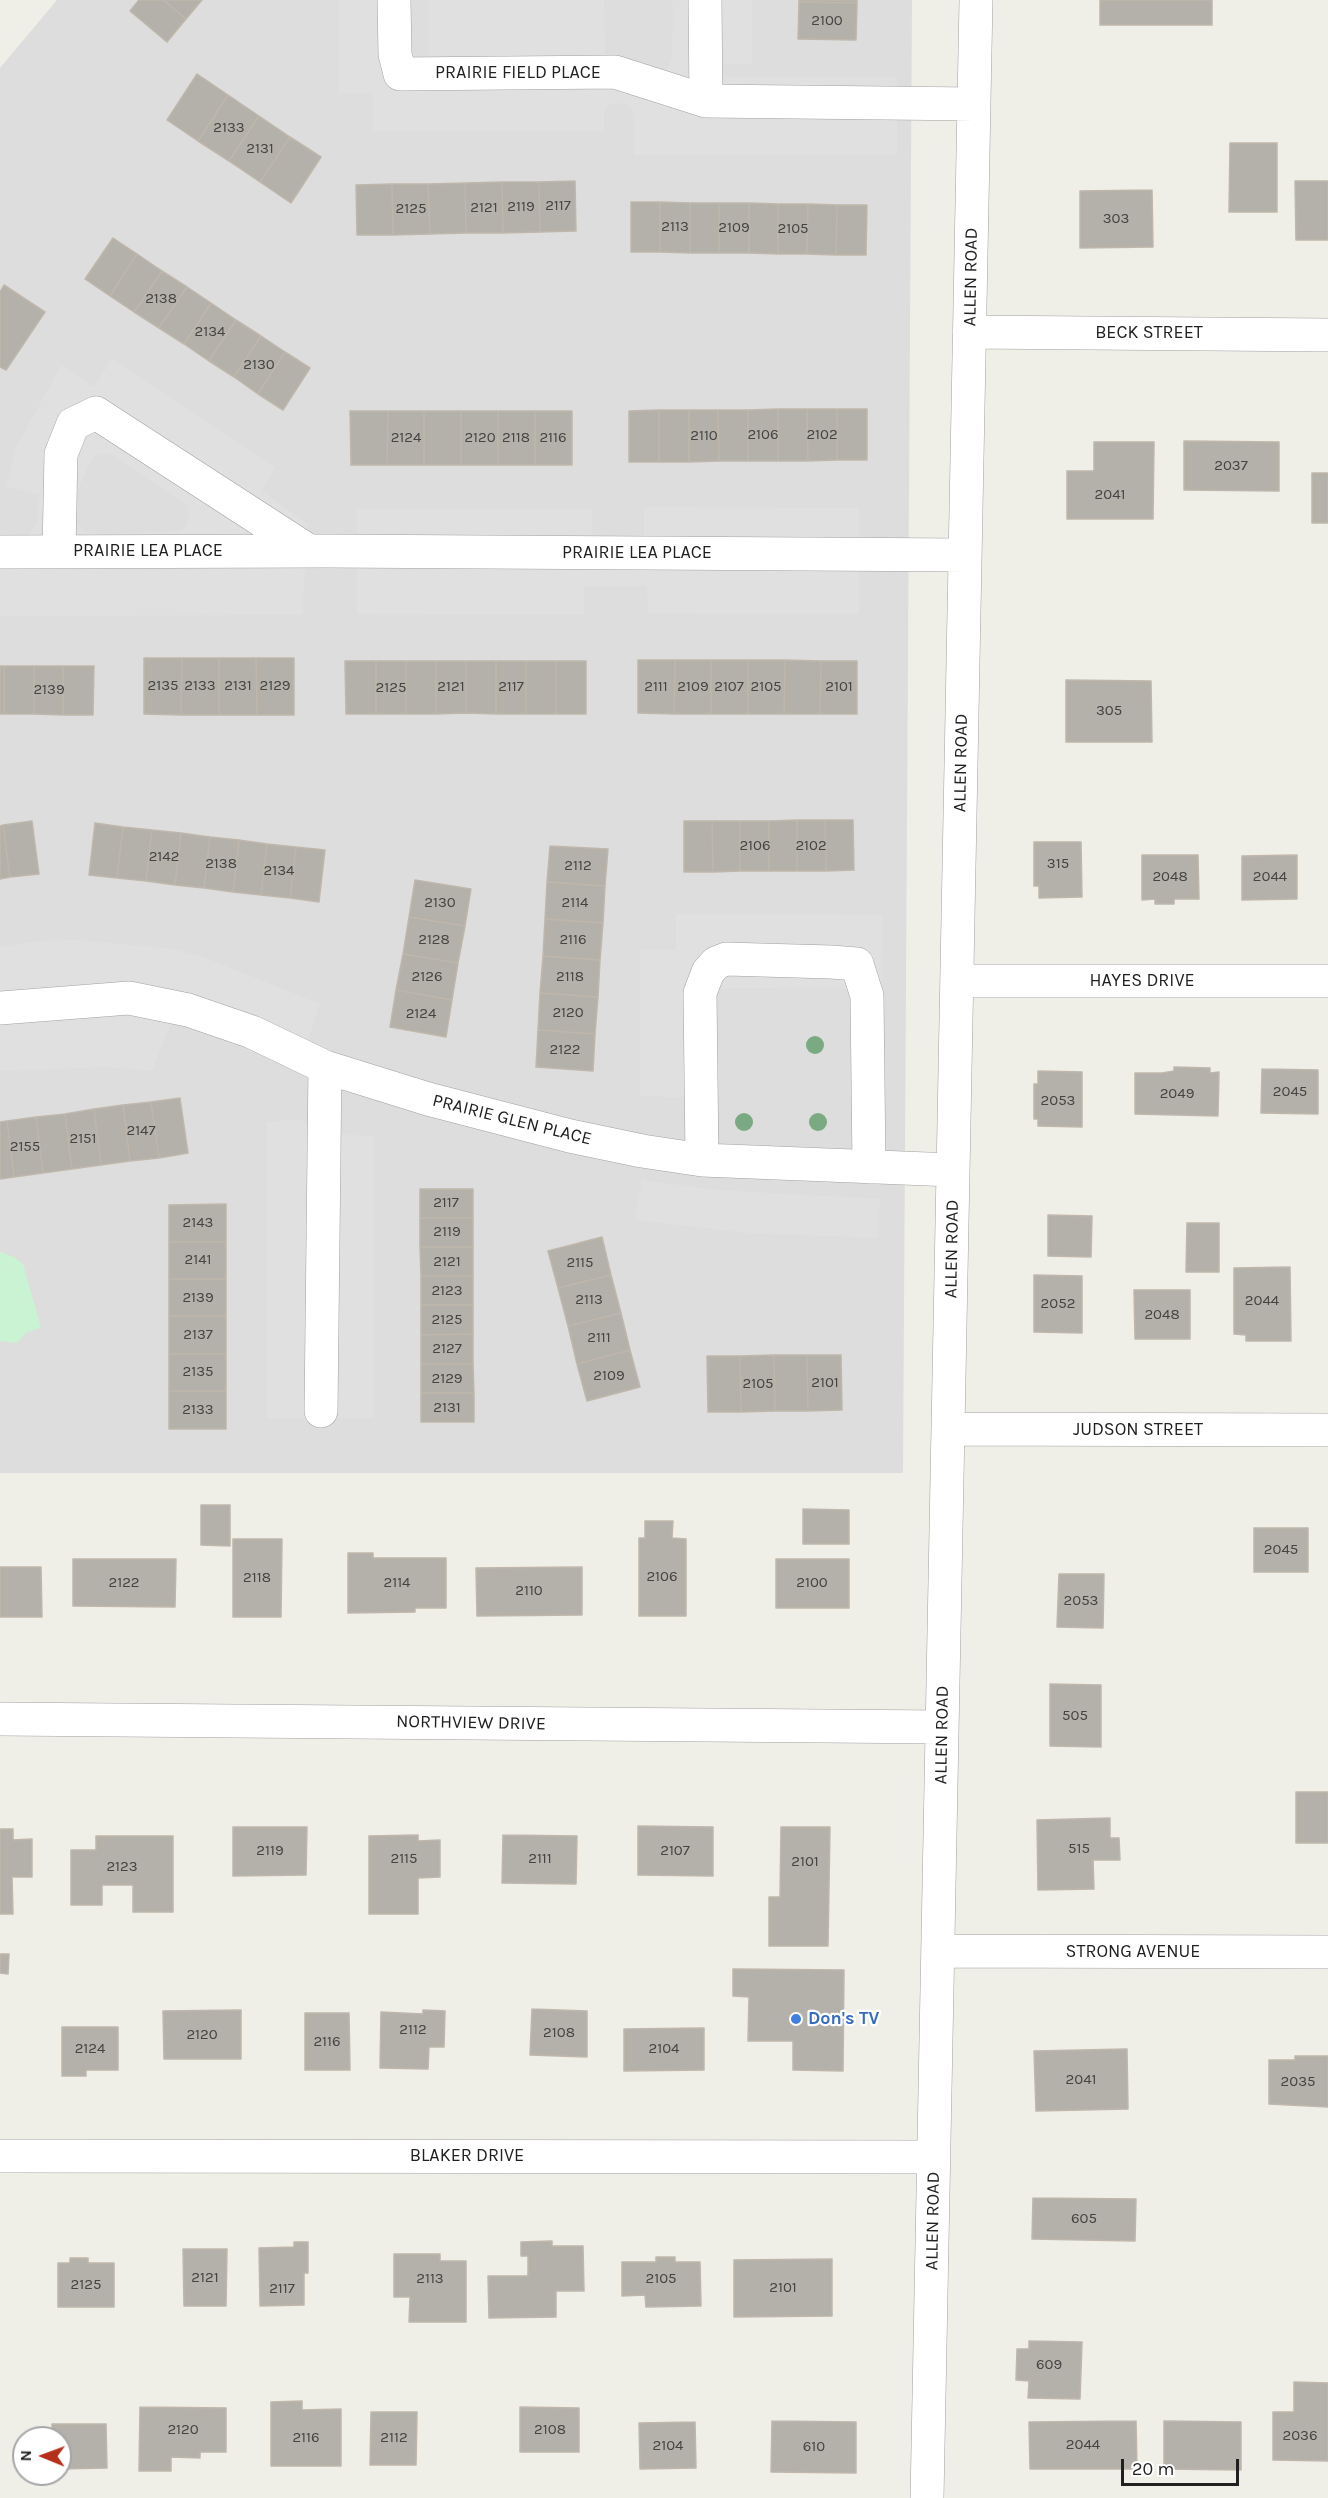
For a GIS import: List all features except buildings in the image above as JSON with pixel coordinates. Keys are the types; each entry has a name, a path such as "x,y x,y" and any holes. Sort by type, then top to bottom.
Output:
{"street":[{"name":"PRAIRIE FIELD PLACE","path":"394,0 395,54 400,74 615,72 706,101 974,104"},
{"path":"705,0 706,101"},
{"name":"ALLEN ROAD","path":"927,2498 976,0"},
{"name":"BECK STREET","path":"969,332 1328,335"},
{"name":"PRAIRIE LEA PLACE","path":"59,551 60,454 74,424 96,413 309,551"},
{"name":"PRAIRIE LEA PLACE","path":"0,552 309,551 965,555"},
{"path":"702,1160 700,993 708,972 716,963 726,959 831,962 857,964 867,996 869,1167"},
{"name":"HAYES DRIVE","path":"957,981 1328,981"},
{"name":"PRAIRIE GLEN PLACE","path":"0,1008 129,998 189,1010 252,1032 325,1067 428,1100 632,1149 702,1160 953,1170"},
{"path":"321,1411 325,1067"},
{"name":"JUDSON STREET","path":"948,1430 1328,1430"},
{"name":"NORTHVIEW DRIVE","path":"0,1719 942,1727"},
{"name":"STRONG AVENUE","path":"938,1951 1328,1952"},
{"name":"BLAKER DRIVE","path":"0,2156 934,2157"}],"shaded area":[{"path":"57,0 912,0 903,1473 0,1473 0,68"},
{"path":"339,0 410,0 410,48 417,58 423,58 428,55 429,51 429,0 604,0 605,54 610,59 659,73 666,70 672,59 672,0 752,0 752,64 722,64 722,77 897,77 897,155 634,155 634,116 630,106 620,103 608,105 604,110 604,131 373,131 373,93 339,93"},
{"path":"112,359 275,467 262,491 308,524 302,615 0,616 0,535 28,535 37,522 39,494 6,487 16,448 61,365 94,387","holes":["105,453 114,456 187,505 189,517 186,526 180,531 100,534 85,532 76,524 75,507 80,485 89,465 95,456"]},
{"path":"644,507 859,508 859,614 648,613 647,586 584,586 584,615 357,614 357,509 592,509 592,537 644,537"},
{"path":"676,914 883,915 881,989 714,988 713,1098 640,1096 640,949 676,950"},
{"path":"76,940 174,949 203,957 320,1004 307,1043 182,995 152,1071 108,1067 0,1071 0,947 36,941"},
{"path":"297,1119 344,1135 374,1136 374,1418 267,1418 267,1122"},
{"path":"642,1180 716,1190 880,1199 878,1238 748,1233 635,1220"}],"green space":[{"path":"0,1252 14,1257 23,1264 41,1328 27,1332 17,1343 0,1341"}],"place":[{"name":"Don's TV","path":"796,2019"}]}
